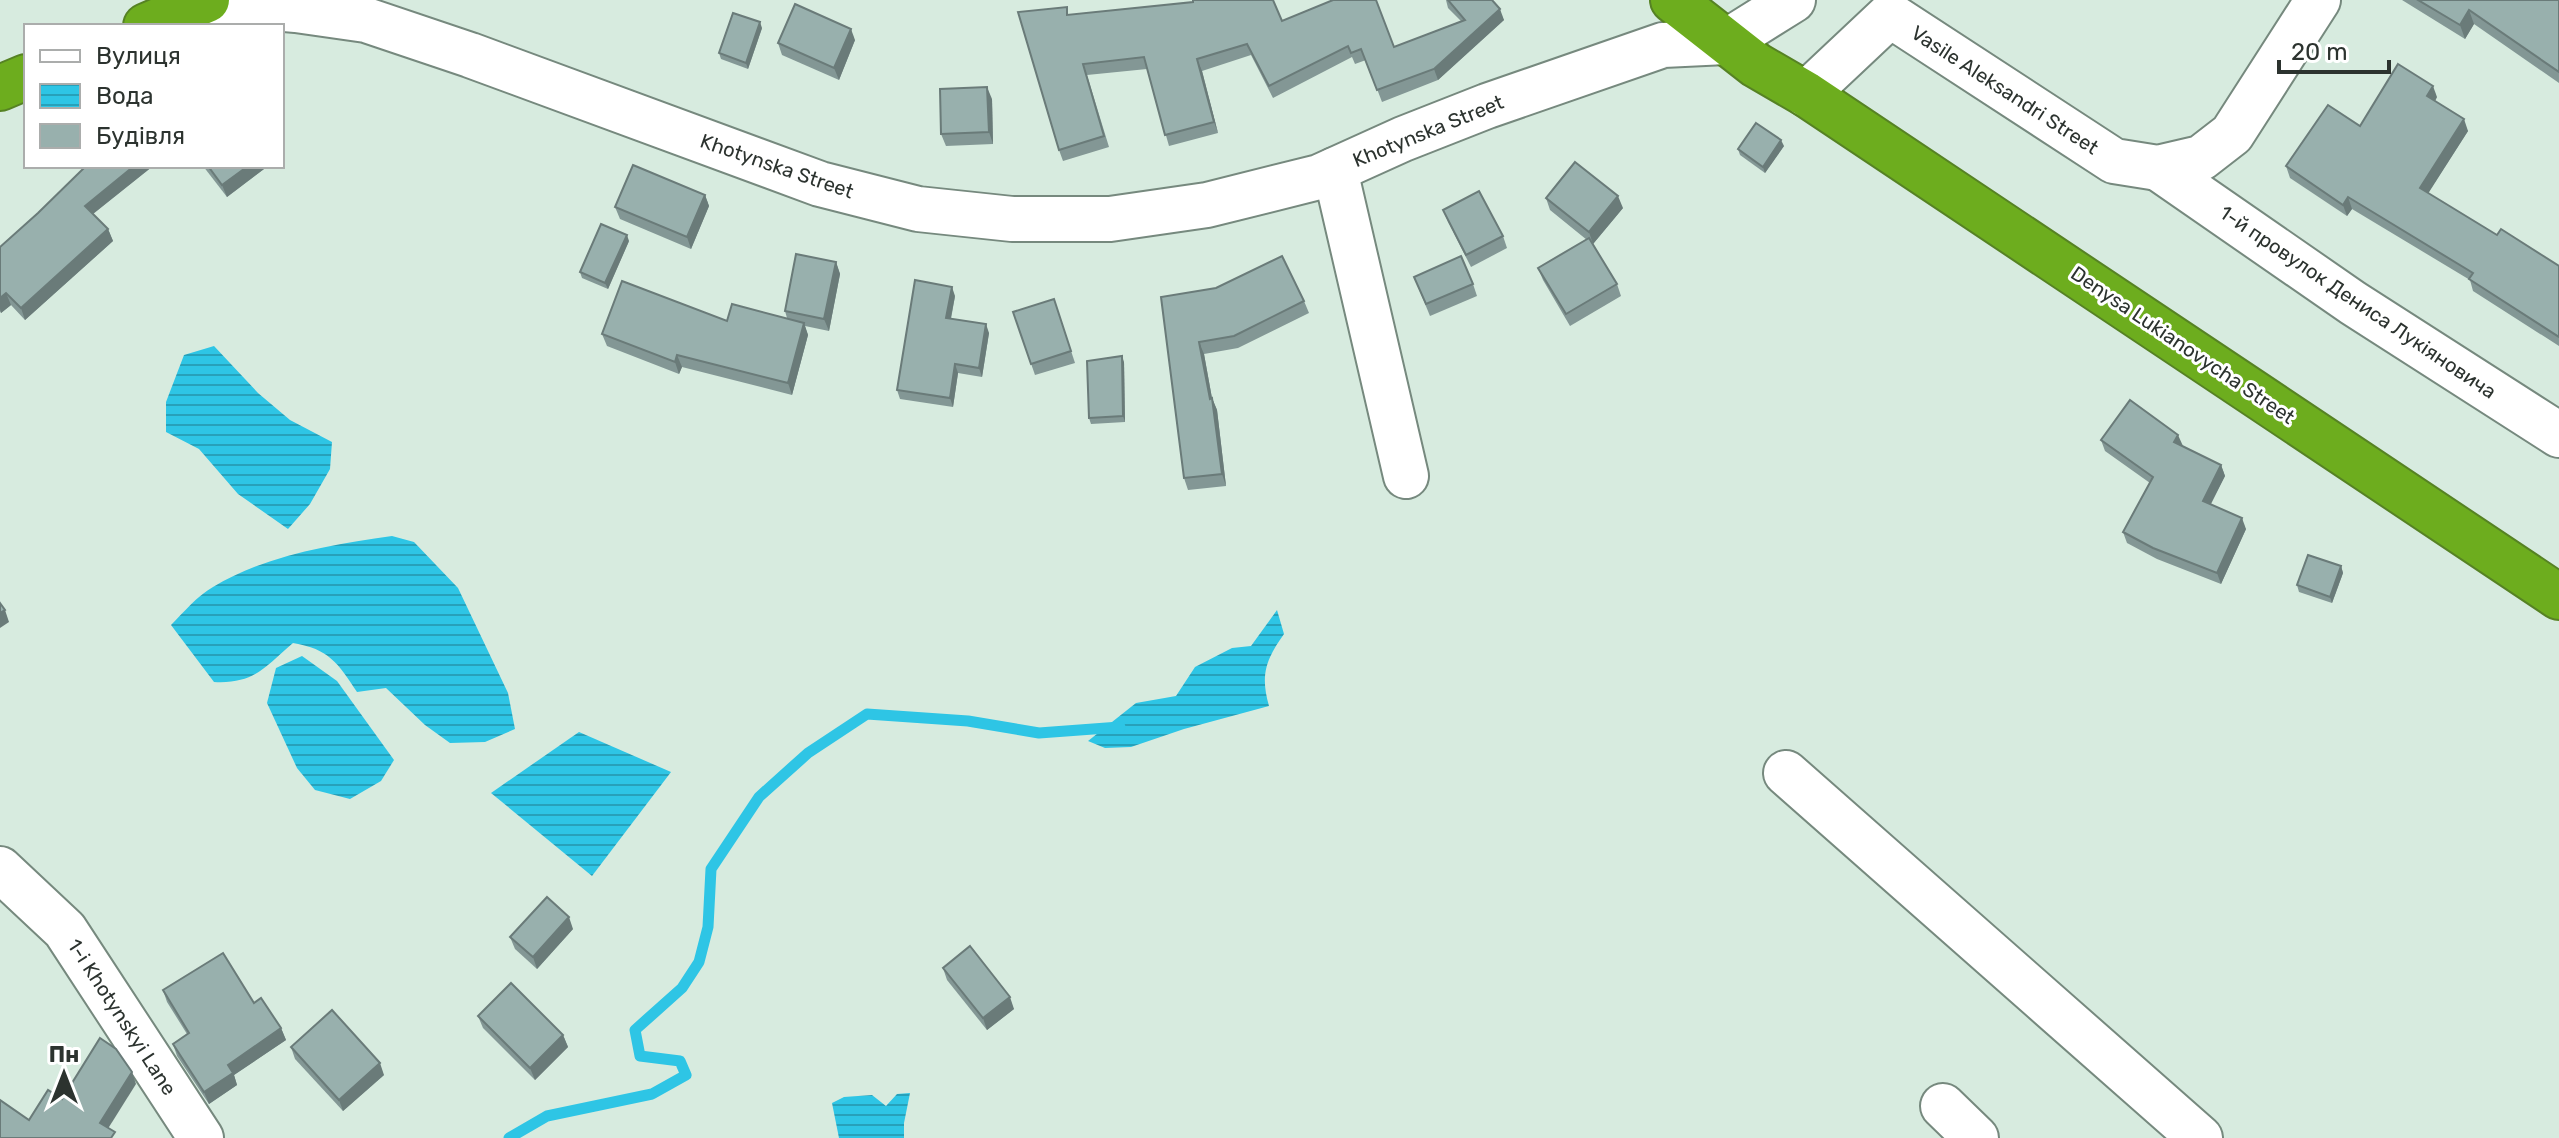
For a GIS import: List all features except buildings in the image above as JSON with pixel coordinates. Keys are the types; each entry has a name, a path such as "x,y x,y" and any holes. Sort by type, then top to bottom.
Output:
{"highway":[{"path":"1673,0 1756,65 1806,94"},
{"name":"Khotynska Street","path":"151,24 205,1"},
{"path":"0,88 24,78"},
{"name":"Denysa Lukianovycha Street","path":"1806,94 2559,597"}],"street":[{"path":"1726,42 1793,0"},
{"name":"Vasile Aleksandri Street","path":"1806,94 1890,15 2114,161 2158,168 2201,158 2232,134 2318,0"},
{"name":"Khotynska Street","path":"205,1 366,20 470,55 820,184 918,209 1012,219 1110,219 1207,205 1319,177 1487,106 1663,45 1726,42"},
{"name":"1-й провулок Дениса Лукіяновича","path":"2158,168 2353,303 2559,435"},
{"path":"1335,170 1406,476"},
{"path":"1786,773 2200,1138"},
{"name":"1-i Khotynskyi Lane","path":"6,891 65,930 201,1138"},
{"path":"1943,1106 1976,1138"}],"water":[{"path":"214,346 258,393 290,420 332,442 330,469 310,504 288,529 238,494 199,449 166,432 166,402 184,355"},
{"path":"392,536 414,542 458,588 508,693 515,729 485,742 450,743 425,725 386,688 357,692 324,653 293,643 258,673 239,680 214,682 171,625 207,591 255,567 323,548"},
{"path":"1277,610 1284,634 1266,668 1269,706 1131,747 1105,748 1088,741 1136,703 1176,696 1195,667 1232,648 1251,646"},
{"path":"302,656 337,681 394,760 381,781 350,799 315,790 297,768 267,703 276,668"},
{"path":"579,732 671,772 592,876 491,793"},
{"path":"910,1093 904,1138 839,1138 832,1103 844,1097 872,1095 886,1106 897,1094"}],"waterway":[{"path":"509,1138 547,1116 652,1094 686,1075 680,1061 640,1056 635,1030 682,988 699,962 708,927 711,869 759,797 808,753 867,714 968,721 1039,733 1120,727"}]}
